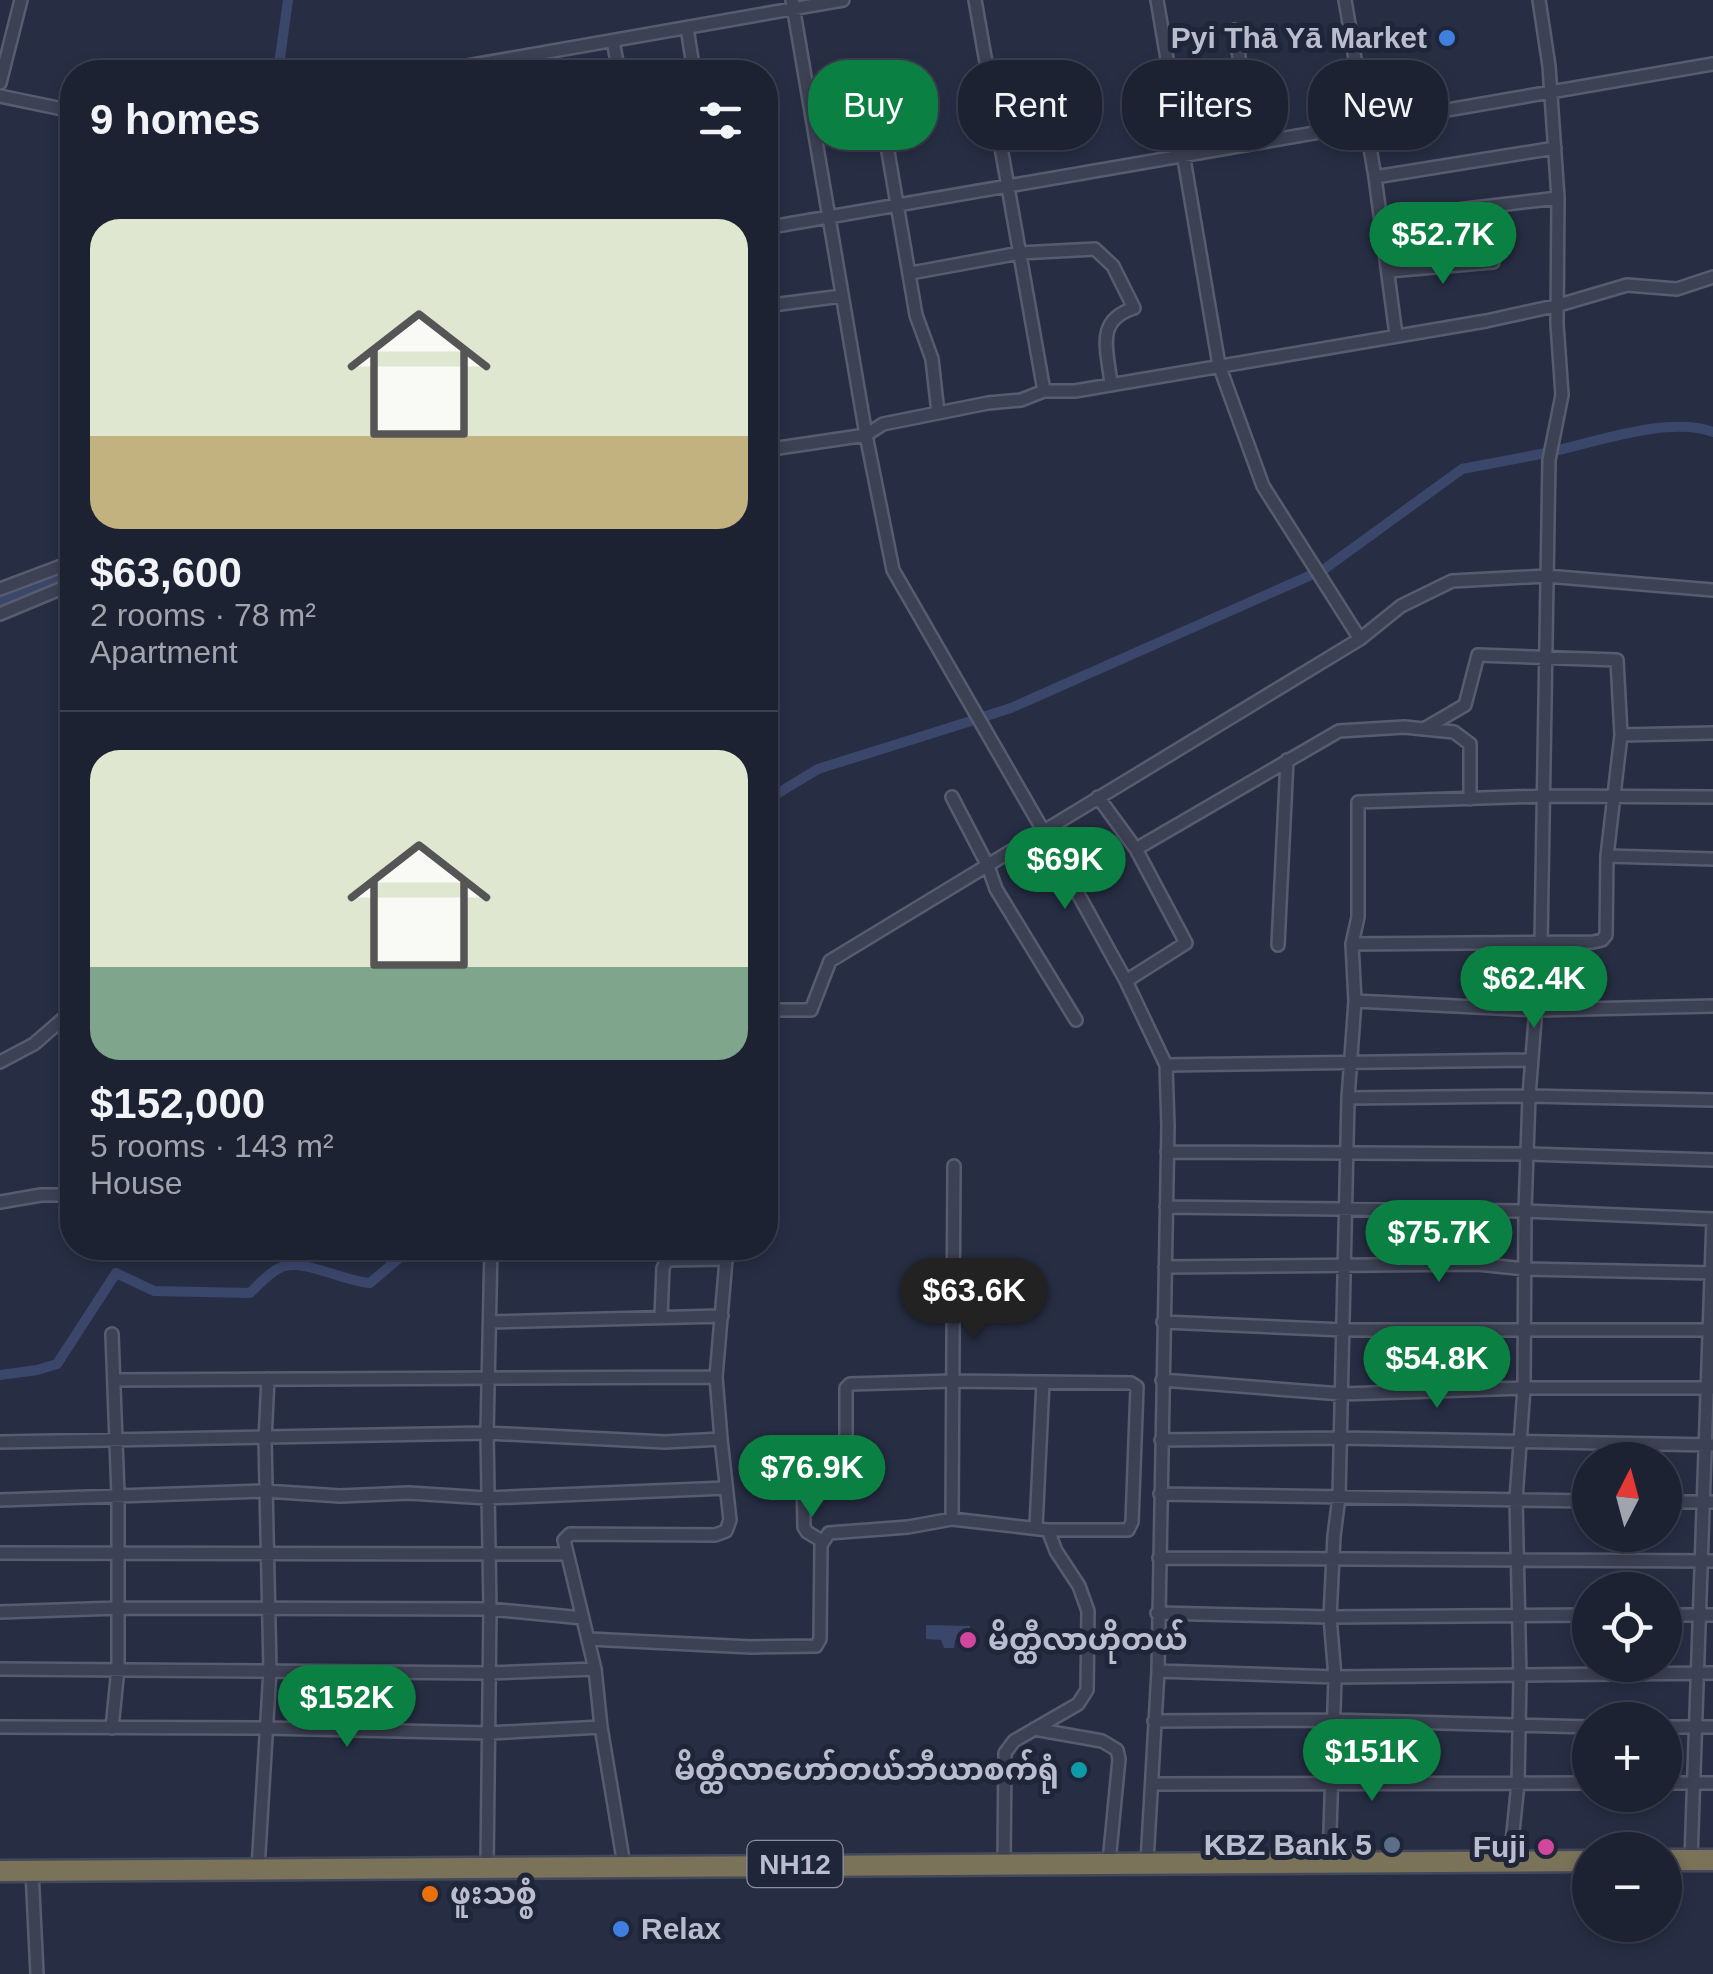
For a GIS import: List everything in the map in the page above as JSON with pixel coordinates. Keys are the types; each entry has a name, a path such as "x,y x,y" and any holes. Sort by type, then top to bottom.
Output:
{"highway":[{"path":"1682,1859 1713,1860"},
{"name":"NH12","path":"0,1871 1572,1860"}],"street":[{"path":"0,83 21,0"},
{"path":"507,60 687,28 793,4 843,0"},
{"path":"975,0 1044,390"},
{"path":"1157,0 1219,365 1263,486 1360,639"},
{"path":"1345,0 1355,60"},
{"path":"1510,1862 1518,1782 1516,1500 1524,1388 1530,1096 1541,943 1550,460 1562,395 1557,324 1558,198 1539,0"},
{"path":"793,4 893,570 1044,832 1126,981 1166,1065 1158,1670 1147,1862"},
{"path":"687,28 692,60"},
{"path":"1234,30 1240,60"},
{"path":"613,41 617,60"},
{"path":"1448,112 1713,64"},
{"path":"0,96 60,108"},
{"path":"1376,177 1554,148"},
{"path":"888,150 916,316 932,359 938,413"},
{"path":"778,226 1215,150"},
{"path":"1371,150 1396,336"},
{"path":"1380,219 1558,198"},
{"path":"911,273 1020,252 1095,249 1113,266 1134,308 1115,314 1106,328 1111,384"},
{"path":"1389,271 1493,262"},
{"path":"778,448 866,434 883,424 1021,400 1044,390 1075,391 1396,336 1559,305 1627,285 1677,289 1713,277"},
{"path":"778,304 842,296"},
{"path":"0,589 60,566"},
{"path":"778,1010 811,1010 830,961 1360,639 1401,606 1452,582 1546,576 1713,590"},
{"path":"0,614 60,589"},
{"path":"1352,944 1541,943 1602,940 1606,935 1607,856 1621,735 1617,660 1478,655 1465,705 1424,729"},
{"path":"1136,850 1339,731 1404,727 1454,732 1470,744 1470,799"},
{"path":"1621,735 1713,733"},
{"path":"1278,946 1288,760"},
{"path":"1330,1862 1335,1677 1330,1617 1340,1497 1358,802 1544,796 1713,797"},
{"path":"952,797 988,866 996,890 1076,1020"},
{"path":"1098,797 1136,850 1186,942 1126,981"},
{"path":"1607,856 1713,859"},
{"path":"1355,1001 1538,1010 1713,1006"},
{"path":"0,1062 34,1044 60,1021"},
{"path":"1166,1065 1532,1060"},
{"path":"1348,1098 1713,1100"},
{"path":"1167,1152 1528,1154 1713,1160"},
{"path":"952,1519 954,1166"},
{"path":"0,1202 60,1195"},
{"path":"1166,1207 1713,1218 1707,1561 1698,1615 1691,1859"},
{"path":"486,1866 491,1260"},
{"path":"661,1317 664,1263 673,1260"},
{"path":"624,1865 589,1639 564,1540 570,1534 715,1535 726,1530 730,1520 716,1377 727,1260"},
{"path":"1164,1266 1477,1264 1526,1270 1712,1273"},
{"path":"490,1322 722,1316"},
{"path":"1163,1322 1344,1330 1711,1330"},
{"path":"112,1334 118,1441 118,1668 112,1728"},
{"path":"114,1380 716,1377"},
{"path":"258,1869 270,1670 265,1492 268,1380"},
{"path":"1162,1380 1342,1394 1524,1388 1709,1388"},
{"path":"589,1639 816,1646 820,1639 822,1541 829,1533 908,1528 952,1519 1042,1528 1131,1528 1136,1387 1131,1383 953,1381 858,1383 846,1388 846,1462 812,1466 804,1474 804,1526 822,1541"},
{"path":"1004,1862 1005,1753 1010,1744 1078,1704 1087,1690 1088,1611 1079,1586 1042,1528 1044,1382"},
{"path":"0,1442 487,1433 665,1442 720,1440"},
{"path":"1161,1440 1341,1438 1709,1446"},
{"path":"0,1500 265,1492 487,1498 726,1488"},
{"path":"1160,1494 1572,1500"},
{"path":"1682,1502 1708,1502"},
{"path":"0,1553 565,1554"},
{"path":"1159,1558 1707,1561"},
{"path":"0,1612 118,1608 490,1609 584,1618"},
{"path":"1156,1613 1330,1617 1572,1615"},
{"path":"1682,1615 1713,1615"},
{"path":"0,1669 488,1673 594,1669"},
{"path":"1158,1670 1335,1677 1713,1673"},
{"path":"1154,1720 1332,1720 1572,1727"},
{"path":"0,1727 489,1733 601,1727"},
{"path":"1682,1727 1713,1727"},
{"path":"1034,1729 1102,1742 1117,1750 1120,1759 1109,1862"},
{"path":"1153,1784 1572,1782"},
{"path":"1682,1782 1713,1782"},
{"path":"32,1871 38,1974"}],"water":[{"path":"926,1625 970,1626 970,1640 955,1640 954,1648 944,1648 941,1640 926,1639"}],"waterway":[{"path":"280,60 288,0"},
{"path":"1559,450 1657,428 1713,432"},
{"path":"1323,570 1462,469 1546,453"},
{"path":"986,716 1309,576"},
{"path":"0,602 60,577"},
{"path":"778,793 818,769 971,721"},
{"path":"0,1375 57,1364 116,1273 154,1291 250,1293 282,1267 301,1266 370,1283 397,1260"}],"place":[{"name":"Pyi Thā Yā Market","path":"1447,38"},
{"name":"မိတ္ထီလာဟိုတယ်","path":"968,1640"},
{"name":"မိတ္ထီလာဟော်တယ်ဘီယာစက်ရုံ","path":"1079,1770"},
{"name":"KBZ Bank 5","path":"1392,1845"},
{"name":"Fuji","path":"1546,1847"},
{"name":"ဖူးသစ္စံ","path":"430,1894"},
{"name":"Relax","path":"621,1929"}]}
